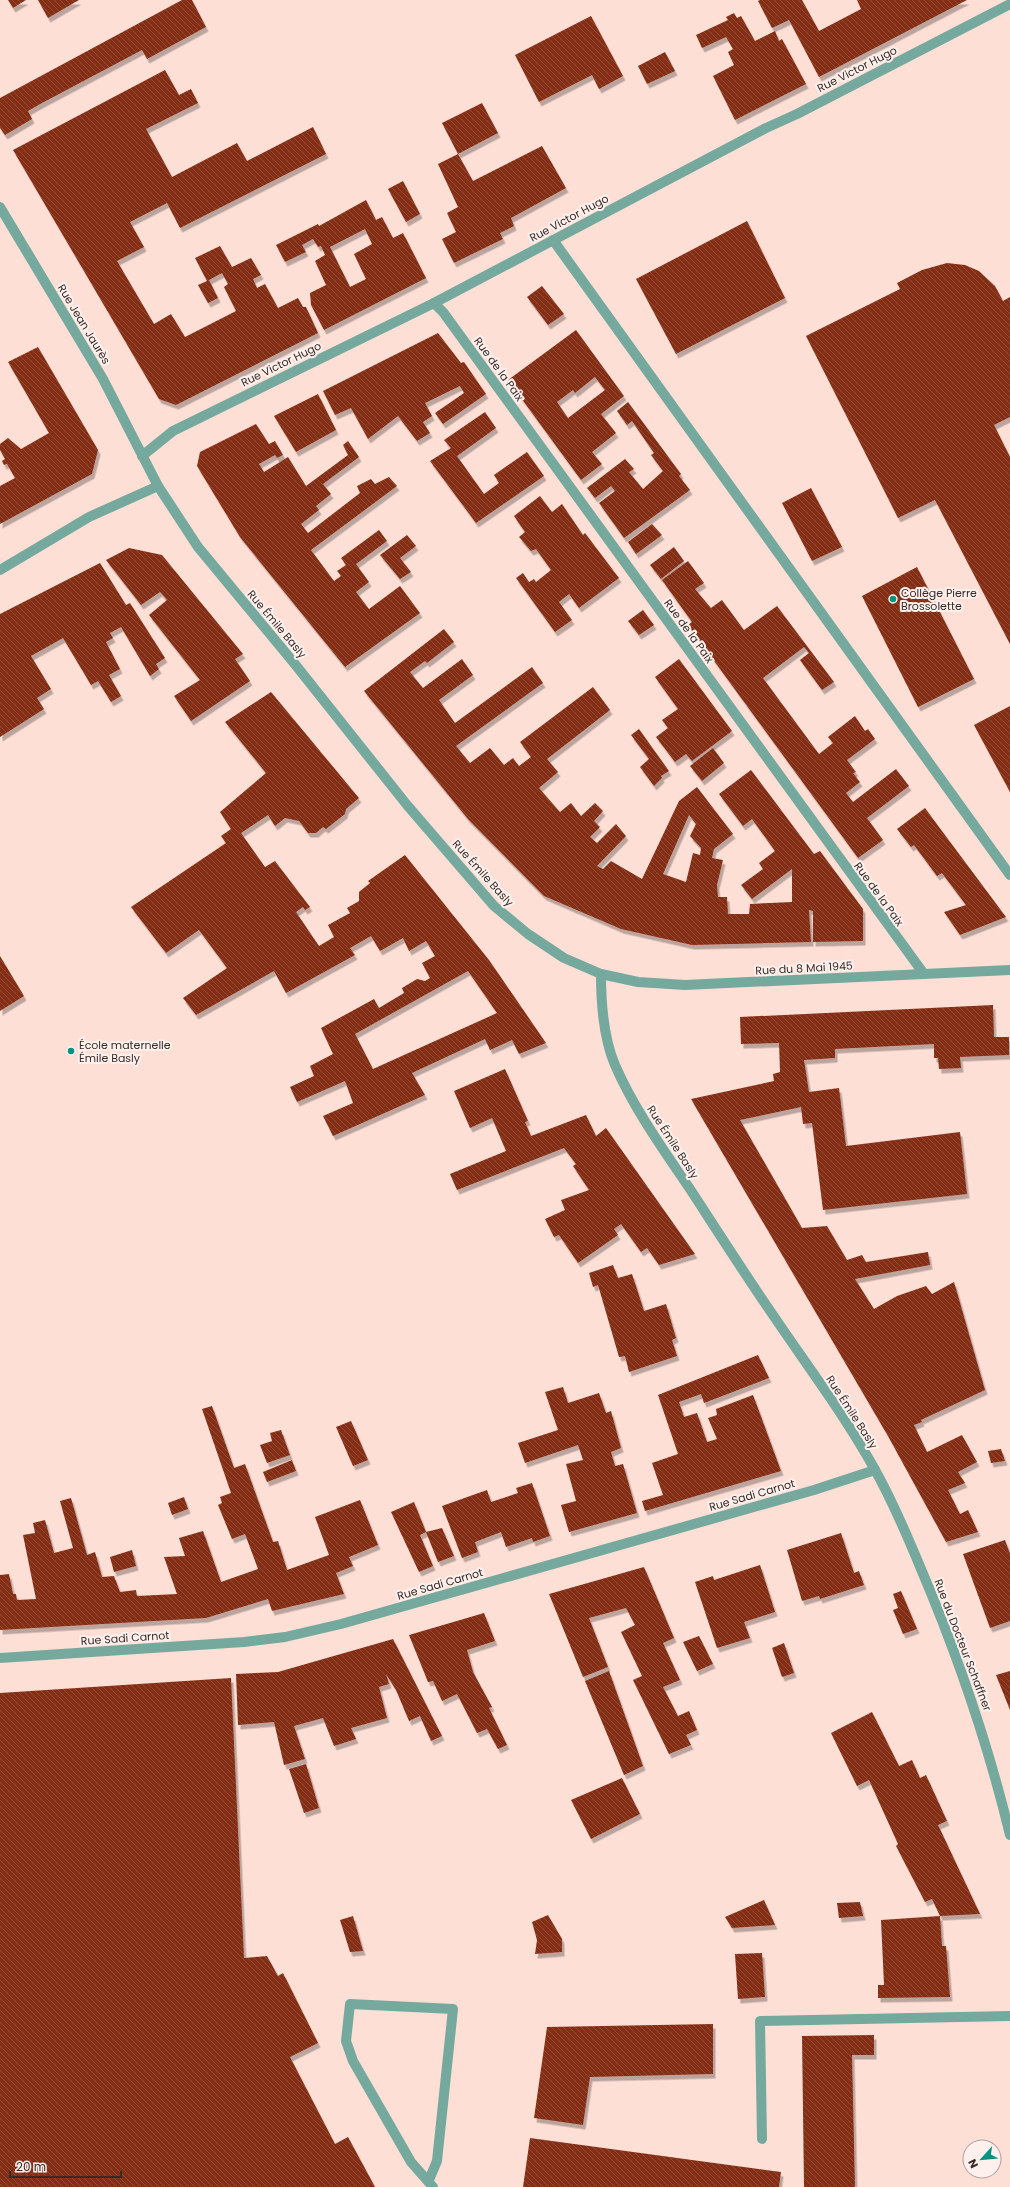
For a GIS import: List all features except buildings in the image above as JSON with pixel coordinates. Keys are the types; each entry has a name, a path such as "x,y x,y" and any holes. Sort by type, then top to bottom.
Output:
{"street":[{"name":"Rue Victor Hugo","path":"142,456 173,431 434,303 766,128 797,114 1010,4"},
{"name":"Rue Jean Jaurès","path":"0,207 103,378 142,456"},
{"path":"553,240 1010,875"},
{"name":"Rue de la Paix","path":"434,303 443,312 924,974"},
{"name":"Rue Émile Basly","path":"142,456 158,486 198,547 294,663 407,805 494,906 528,934 564,958 601,974 601,998 608,1041 614,1064 636,1106 761,1298 841,1414 875,1470"},
{"path":"0,570 89,517 158,486"},
{"name":"Rue du 8 Mai 1945","path":"601,974 638,982 685,985 1010,970"},
{"name":"Rue Sadi Carnot","path":"0,1658 244,1642 292,1635 341,1624 807,1492 875,1470"},
{"name":"Rue du Docteur Schaffner","path":"875,1470 906,1532 949,1637 975,1709 1010,1835"},
{"path":"350,2004 453,2009 437,2161 431,2184 411,2162 353,2061 346,2041 350,2004"},
{"path":"762,2139 760,2021 1010,2016"}],"place":[{"name":"Collège Pierre Brossolette","path":"893,599"},
{"name":"École maternelle Émile Basly","path":"71,1051"}]}
